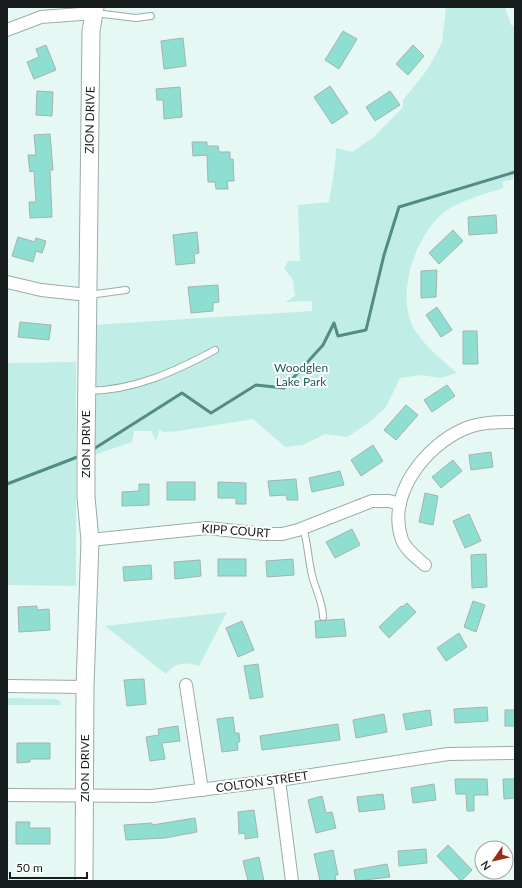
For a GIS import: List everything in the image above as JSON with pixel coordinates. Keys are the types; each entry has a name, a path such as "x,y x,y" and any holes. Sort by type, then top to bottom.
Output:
{"main road":[{"name":"ZION DRIVE","path":"84,881 85,687 90,540 86,498 91,39 95,10"}],"street":[{"path":"7,30 42,16 95,10"},
{"path":"7,282 41,290 88,295"},
{"path":"425,565 406,547 402,540 399,527 400,504 407,485 422,460 449,436 465,428 480,424 515,422"},
{"name":"KIPP COURT","path":"90,540 207,528 264,534 282,534 304,528 372,501 389,501 400,504"},
{"path":"186,685 202,790"},
{"path":"7,686 85,687"},
{"name":"COLTON STREET","path":"7,796 152,796 279,780 448,754 515,753"},
{"path":"279,780 292,881"}],"lane":[{"path":"95,10 136,18 151,16"},
{"path":"88,295 126,290"},
{"path":"87,391 110,391 152,380 215,350"},
{"path":"304,528 312,574 323,607 323,617"}],"green space":[{"name":"Woodglen Lake Park","path":"446,7 505,7 511,25 515,26 515,175 512,180 503,181 503,188 455,205 442,214 423,238 410,270 407,286 407,303 410,318 416,332 440,359 457,373 440,378 421,375 400,378 386,407 370,422 347,437 325,434 303,445 285,447 253,419 179,431 164,432 159,430 156,441 151,431 134,431 132,442 94,455 92,325 312,311 312,301 285,302 295,296 293,280 284,268 288,261 300,261 298,205 329,202 336,148 352,152 374,137 403,107 403,100 427,70 442,43"},
{"path":"76,362 76,586 7,585 7,363"},
{"path":"227,612 199,666 185,663 173,667 166,674 105,626"},
{"path":"7,698 55,699 60,701 61,705 7,705"}],"building":[{"path":"343,31 357,39 339,69 325,60"},
{"path":"183,38 186,66 164,69 161,41"},
{"path":"46,45 56,70 34,79 27,62 39,57 36,49"},
{"path":"413,45 424,56 408,75 396,64"},
{"path":"330,86 348,113 332,124 314,97"},
{"path":"180,87 182,117 164,119 163,100 157,100 156,89"},
{"path":"37,91 53,92 52,116 36,115"},
{"path":"390,91 400,105 375,121 366,107"},
{"path":"50,134 53,170 50,170 52,217 30,218 29,202 36,202 34,171 30,172 28,155 36,155 34,135"},
{"path":"192,142 207,142 207,146 218,146 219,152 230,152 230,159 233,159 234,181 227,181 228,189 216,189 215,182 208,182 207,155 193,156"},
{"path":"496,215 497,233 469,235 468,217"},
{"path":"453,230 463,241 439,264 429,253"},
{"path":"197,232 199,253 194,254 195,263 176,265 173,235"},
{"path":"18,237 35,242 36,238 46,241 42,253 36,251 33,262 12,256"},
{"path":"437,270 436,297 421,298 421,271"},
{"path":"218,285 219,302 213,303 213,311 191,313 188,287"},
{"path":"437,307 452,330 441,337 426,315"},
{"path":"20,322 51,325 49,340 18,337"},
{"path":"463,331 477,331 478,364 463,364"},
{"path":"447,385 455,396 432,412 424,400"},
{"path":"406,405 418,415 396,440 384,430"},
{"path":"373,445 383,461 361,476 351,460"},
{"path":"491,452 493,467 471,470 469,455"},
{"path":"453,460 462,471 441,488 432,477"},
{"path":"340,471 344,485 312,492 309,478"},
{"path":"296,479 298,500 287,500 286,495 270,496 268,481"},
{"path":"167,482 195,482 195,500 167,500"},
{"path":"218,482 246,483 246,504 236,504 236,498 218,498"},
{"path":"139,484 149,484 149,505 122,506 122,492 139,491"},
{"path":"425,493 438,496 433,525 419,522"},
{"path":"469,514 481,541 465,548 453,521"},
{"path":"352,529 360,545 335,558 326,542"},
{"path":"486,554 487,587 472,588 471,555"},
{"path":"218,559 246,559 246,576 218,576"},
{"path":"293,559 294,575 267,577 266,561"},
{"path":"200,560 201,576 175,579 174,562"},
{"path":"151,565 152,579 124,581 123,567"},
{"path":"473,601 485,605 476,632 464,627"},
{"path":"407,603 416,612 389,638 379,627 401,606 402,607"},
{"path":"37,606 37,610 49,609 50,630 19,632 18,607"},
{"path":"344,619 346,636 316,638 315,621"},
{"path":"242,621 254,650 238,657 226,628"},
{"path":"459,633 467,647 446,661 437,648"},
{"path":"258,664 263,697 250,699 244,666"},
{"path":"144,679 146,704 127,706 124,680"},
{"path":"487,707 488,721 455,723 454,709"},
{"path":"430,710 432,725 406,730 403,714"},
{"path":"505,710 515,710 515,726 505,726"},
{"path":"384,714 387,732 356,738 353,720"},
{"path":"233,717 235,733 239,733 240,742 237,742 238,750 222,752 217,719"},
{"path":"338,724 340,740 262,750 260,736"},
{"path":"178,726 180,741 162,743 165,759 150,761 146,737 159,735 158,729"},
{"path":"17,743 50,743 50,759 30,759 30,762 17,763"},
{"path":"455,779 487,779 488,795 474,795 474,811 467,811 466,794 456,794"},
{"path":"503,779 515,779 515,798 504,799"},
{"path":"434,784 436,800 413,803 411,788"},
{"path":"383,794 385,809 359,812 357,797"},
{"path":"322,796 326,813 332,812 336,828 316,833 308,800"},
{"path":"254,810 258,837 245,839 245,833 239,834 238,812"},
{"path":"195,818 197,832 165,838 126,840 124,825 152,823 152,825"},
{"path":"16,822 30,822 29,828 50,828 50,844 16,844"},
{"path":"448,845 472,870 461,881 437,856"},
{"path":"426,849 427,863 399,866 398,851"},
{"path":"333,850 338,875 335,875 336,881 320,881 314,854"},
{"path":"259,857 264,881 248,881 243,861"},
{"path":"387,864 390,877 356,881 354,870"}],"waterway":[{"path":"92,450 182,393 211,413 256,385 284,388 323,345 334,323 338,336 366,330 384,255 399,207 515,172"},
{"path":"7,484 80,456"}]}
